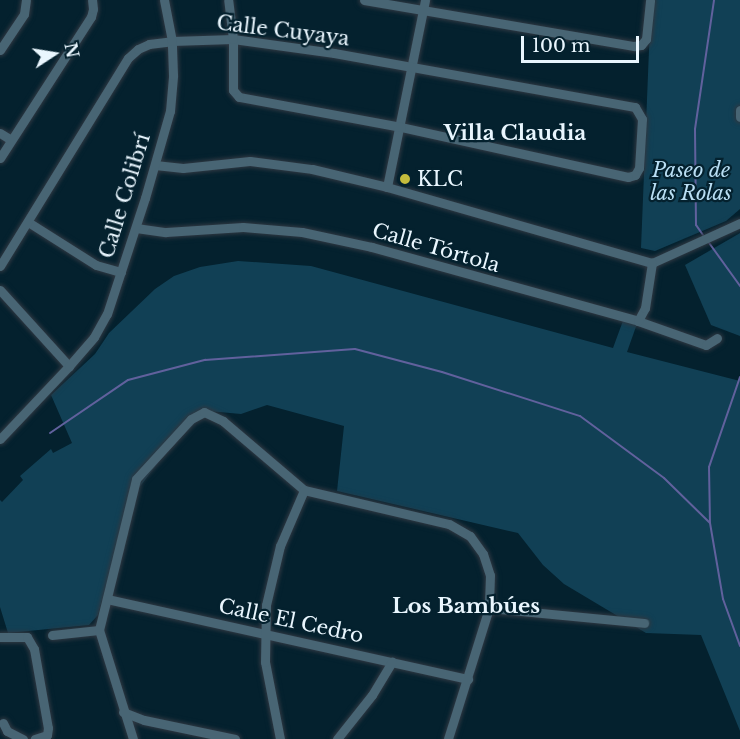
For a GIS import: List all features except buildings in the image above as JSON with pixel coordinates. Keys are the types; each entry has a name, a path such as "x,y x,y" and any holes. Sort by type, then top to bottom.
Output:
{"street":[{"path":"0,50 24,14 26,0"},
{"path":"0,158 91,17 92,0"},
{"name":"Calle Colibrí","path":"0,439 94,337 107,314 136,228 170,111 173,75 172,41 164,0"},
{"path":"228,0 233,39 234,93 239,97 400,127"},
{"path":"364,0 634,46 641,45 646,39 650,0"},
{"path":"387,187 425,0"},
{"name":"Calle Cuyaya","path":"0,266 128,58 149,44 233,39 634,107 640,112 642,119 639,168 635,175 628,177 400,127"},
{"path":"740,110 740,117"},
{"path":"0,132 11,140"},
{"path":"155,165 183,168 250,161 312,169 387,187 652,263 740,222"},
{"path":"28,222 96,265 121,272"},
{"name":"Calle Tórtola","path":"136,228 166,232 243,227 302,232 372,247 638,321 706,345 717,338"},
{"path":"638,321 645,308 652,263"},
{"path":"0,290 69,366"},
{"path":"132,737 99,630 136,479 184,426 200,413 208,413 223,421 304,490 449,524 470,536 483,554 490,575 489,608 448,739"},
{"path":"280,739 265,662 264,633 272,572 304,490"},
{"name":"Calle El Cedro","path":"107,599 468,679"},
{"path":"489,608 645,623"},
{"path":"51,635 99,630"},
{"path":"0,637 27,637 34,649 48,728 47,735 35,739"},
{"path":"337,739 372,695 392,662"},
{"path":"123,712 144,720 235,739"},
{"path":"132,737 144,720"},
{"path":"3,723 7,730 23,739"}],"green space":[{"name":"Paseo de las Rolas","path":"651,0 740,0 740,209 726,221 655,251 641,248"},
{"name":"Paseo de las Rolas","path":"740,233 740,336 711,325 685,265"},
{"path":"238,261 311,266 613,348 624,318 638,321 627,352 740,381 740,731 701,635 646,633 564,584 543,565 518,533 337,491 344,426 267,405 241,414 208,411 170,447 129,501 98,615 89,625 8,633 0,607 0,500 2,502 23,480 20,476 51,449 53,453 72,443 51,395 95,354 109,333 155,289 174,276 200,267"}],"waterway":[{"path":"703,235 696,225 695,129 714,0"},
{"path":"707,240 740,286"},
{"path":"50,433 128,380 205,360 355,349 442,372 580,416 664,478 710,523"},
{"path":"740,377 709,467 710,523 723,599 740,646"}],"place":[{"name":"KLC","path":"405,179"}],"district":[{"name":"Villa Claudia","path":"515,133"},
{"name":"Los Bambúes","path":"466,606"}]}
